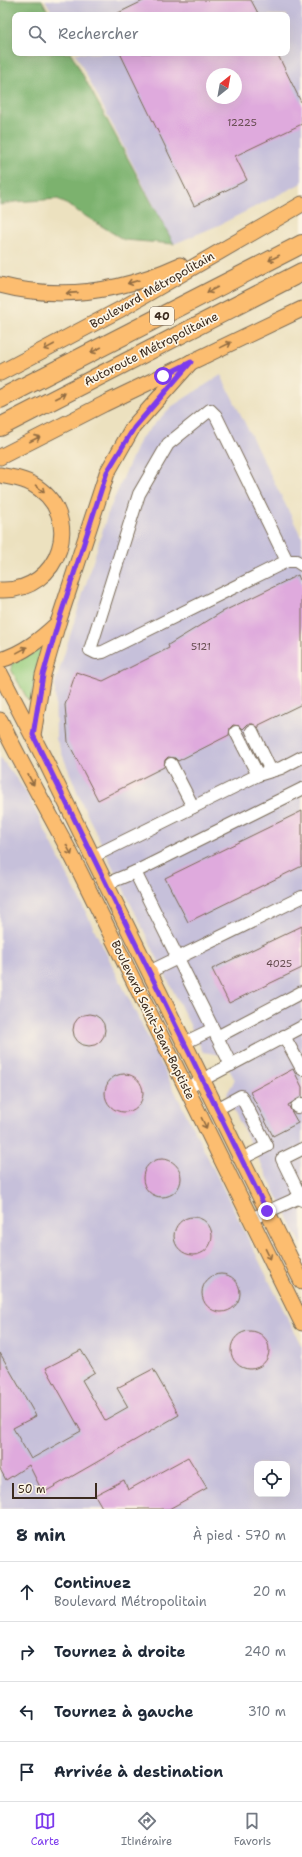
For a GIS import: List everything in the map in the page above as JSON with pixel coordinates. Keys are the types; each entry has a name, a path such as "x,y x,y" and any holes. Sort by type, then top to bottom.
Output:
{"highway":[{"name":"Autoroute Métropolitaine","path":"0,399 302,244"},
{"name":"Autoroute Métropolitaine","path":"0,427 299,274"}],"main road":[{"name":"Boulevard Métropolitain","path":"0,372 120,309 302,204"},
{"path":"0,285 34,292 54,294 82,293 111,288 166,271 259,228"},
{"path":"0,457 191,362 302,309"},
{"path":"33,735 41,684 58,623 67,602 102,485 112,461 138,422 191,362"},
{"path":"0,475 21,479 41,490 55,507 59,516 62,531 60,546 55,560 40,578 21,588 0,590"},
{"path":"0,660 14,655 39,640 58,623"},
{"name":"Boulevard Saint-Jean-Baptiste","path":"0,673 33,735 302,1282"},
{"name":"Boulevard Saint-Jean-Baptiste","path":"0,720 12,746 65,842 302,1323"},
{"path":"0,733 12,746"}],"street":[{"path":"287,561 216,416 210,410 168,444 138,494 90,650 103,652 287,561 296,561 302,565"},
{"path":"252,731 271,771"},
{"path":"236,732 258,775"},
{"path":"92,857 258,775 271,771 302,757"},
{"path":"172,764 193,807"},
{"path":"106,884 135,872 302,789"},
{"path":"135,872 231,1065"},
{"path":"149,972 302,896"},
{"path":"184,1043 215,1033 302,992"},
{"path":"187,1088 302,1027"},
{"path":"284,1036 302,1069"},
{"path":"217,1109 241,1096 267,1146 241,1159"},
{"path":"251,1219 267,1211 301,1199 282,1160 302,1149"}],"shaded area":[{"path":"45,0 302,0 302,183 219,225 174,244 77,56 290,56 290,12 52,12"},
{"path":"221,375 302,538 302,1245 226,1095 235,1080 221,1055 203,1052 83,806 56,739 55,684 108,513 140,439 171,407"},
{"path":"0,757 25,790 302,1347 302,1509 0,1509"}],"green space":[{"path":"0,0 42,0 48,12 12,12 12,56 73,56 174,244 124,240 58,199 14,202 0,205"},
{"path":"42,648 44,650 34,683 31,701 28,700 11,669 12,663"}],"building":[{"path":"145,0 251,0 257,12 120,12"},
{"path":"121,56 278,56 302,104 302,124 235,156 247,180 194,206"},
{"path":"298,575 302,585 302,704 259,725 259,728 253,724 248,724 243,729 240,726 233,725 230,728 229,735 178,761 175,758 168,757 165,760 164,767 98,800 68,742 65,705 76,672 103,681 169,648 168,645 222,612"},
{"path":"302,811 302,866 188,922 165,878"},
{"path":"302,926 302,968 229,1003 212,969"},
{"path":"86,1014 92,1014 102,1021 105,1030 104,1036 98,1043 92,1046 86,1046 76,1039 73,1033 73,1027 80,1017"},
{"path":"293,1069 302,1087 302,1097 288,1105 298,1123 273,1136 250,1092"},
{"path":"124,1074 137,1080 143,1093 137,1106 124,1112 111,1106 105,1093 111,1080"},
{"path":"162,1159 175,1165 181,1178 175,1191 162,1197 149,1191 143,1178 149,1165"},
{"path":"193,1217 206,1223 212,1236 206,1249 193,1255 180,1249 174,1236 180,1223"},
{"path":"221,1274 234,1280 240,1293 234,1306 221,1312 208,1306 202,1293 208,1280"},
{"path":"250,1331 263,1337 269,1350 263,1363 250,1369 237,1363 231,1350 237,1337"},
{"path":"81,1350 95,1372 82,1380 105,1420 128,1407 117,1388 153,1369 179,1415 43,1493 29,1465 6,1480 0,1469 0,1353 36,1416 13,1428 31,1459 81,1431 46,1368"},
{"path":"188,1457 207,1488 169,1509 103,1509 95,1495 124,1480 128,1490"}],"route":[{"path":"163,376 191,362 166,392 150,407 119,450 107,472 67,602 58,623 53,646 43,675 33,735 267,1211"}]}
